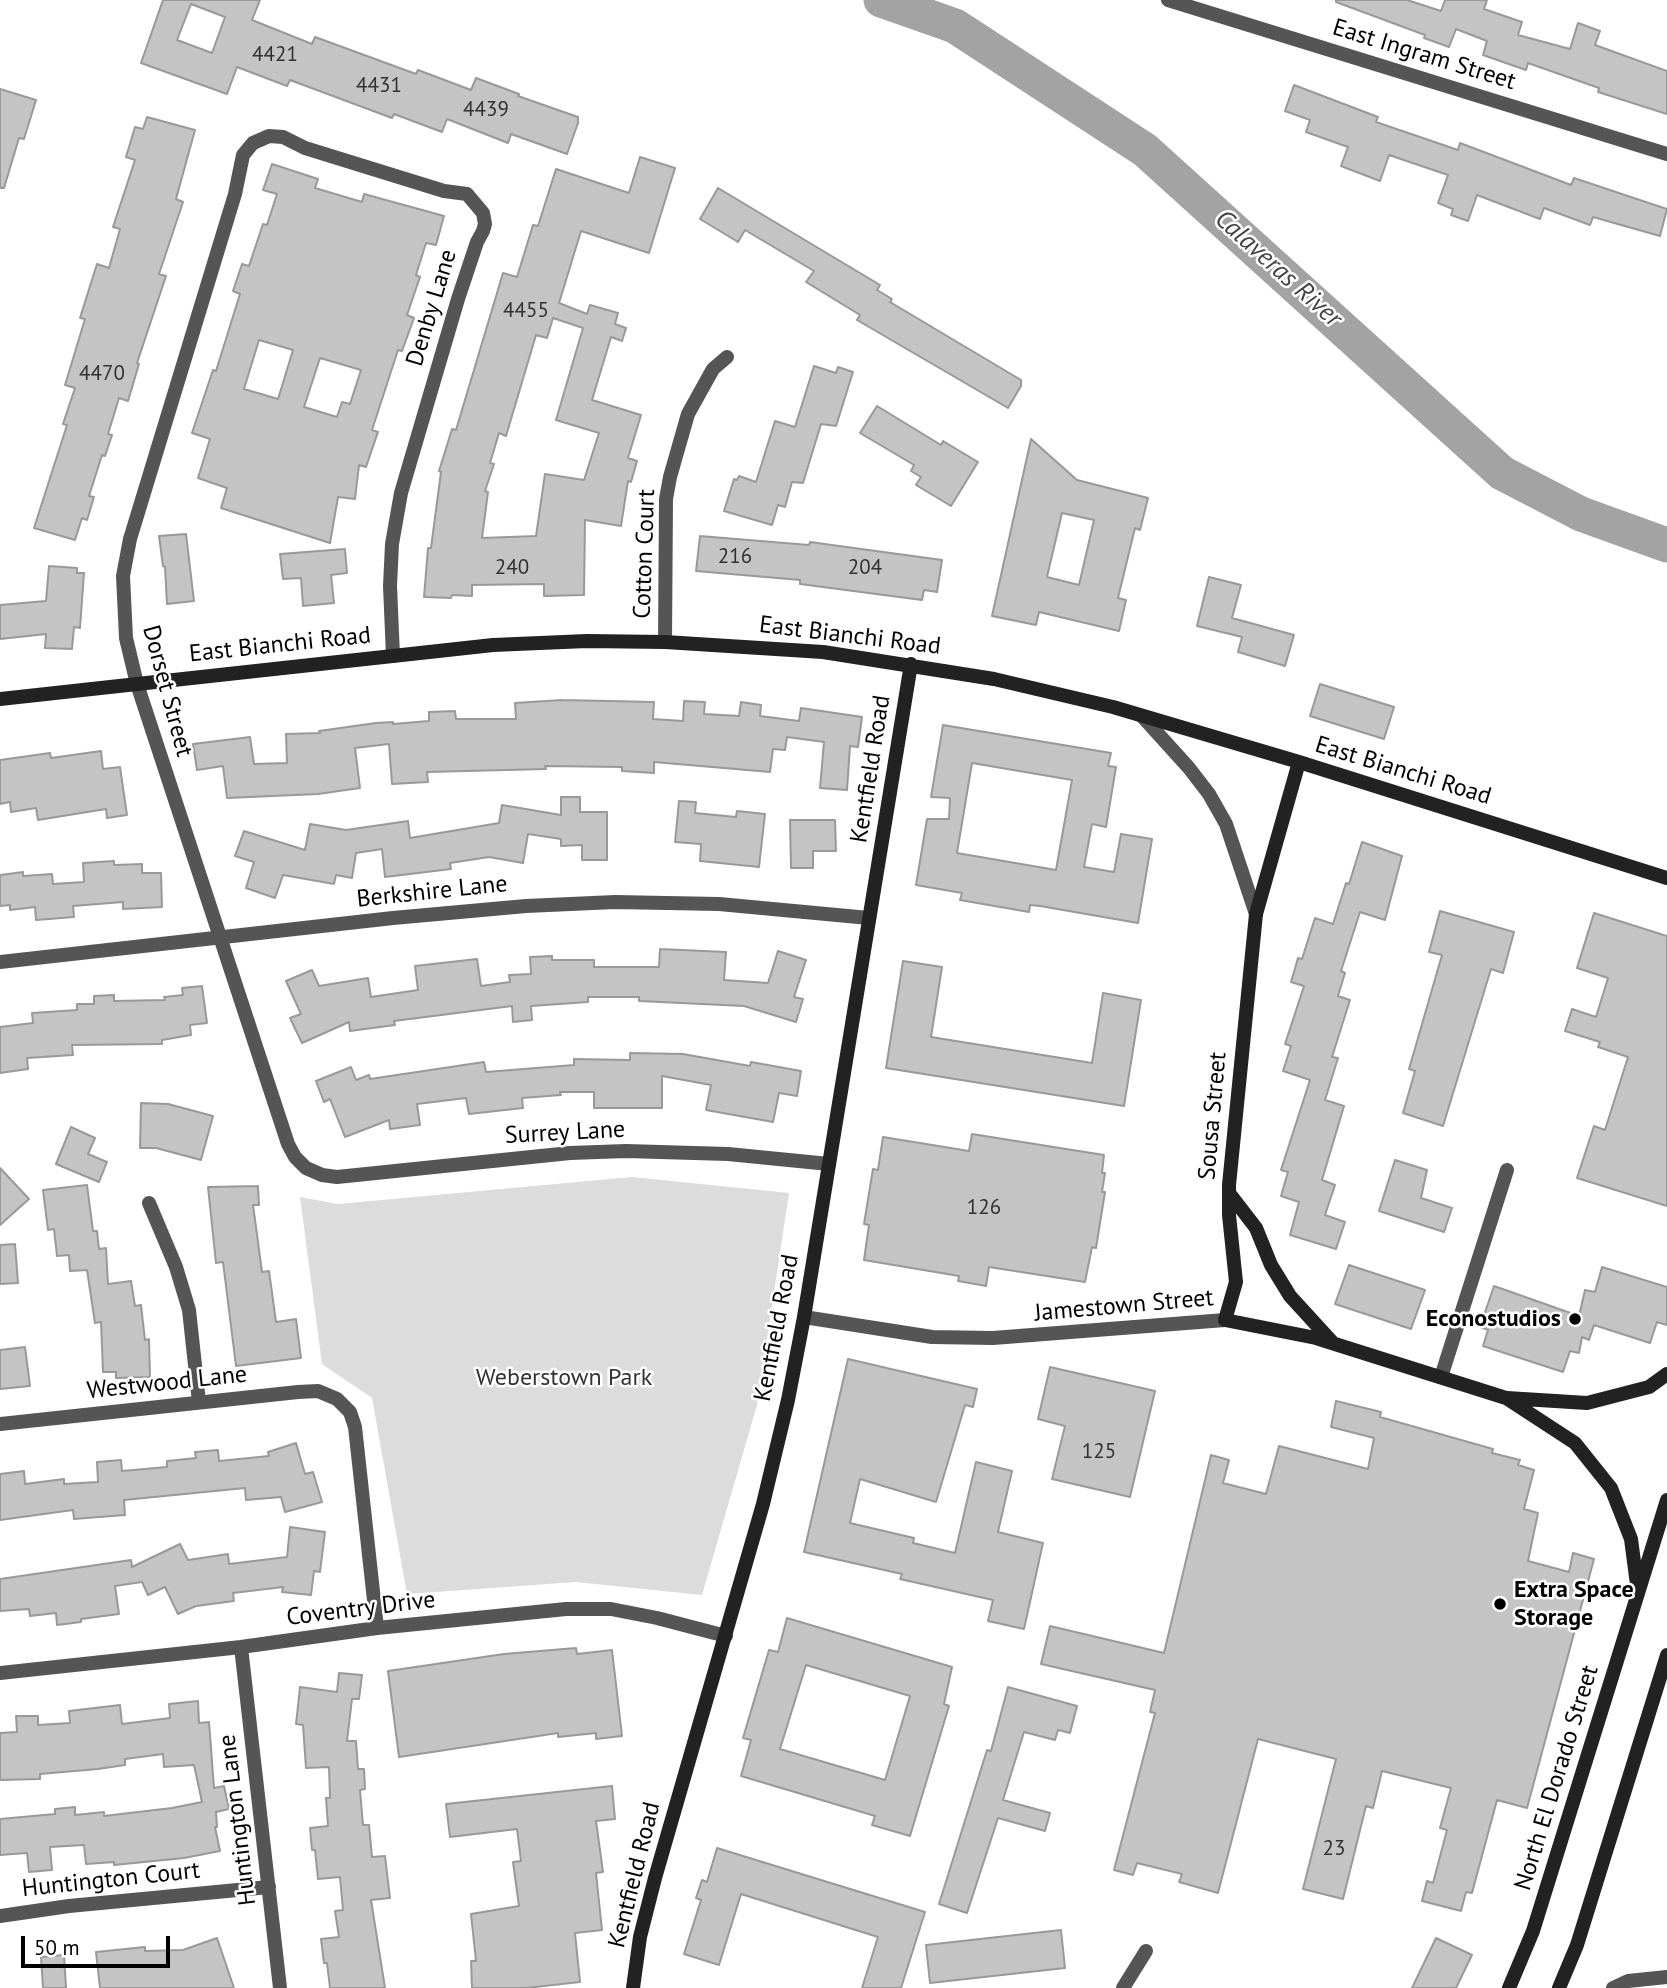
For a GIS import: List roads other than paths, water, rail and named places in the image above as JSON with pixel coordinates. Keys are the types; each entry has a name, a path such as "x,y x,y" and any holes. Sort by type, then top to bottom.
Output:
{"street":[{"name":"East Ingram Street","path":"1168,0 1667,154"},
{"name":"Denby Lane","path":"258,139 283,137 305,148 444,191 467,194 483,213 485,224 458,299 401,493 392,544 390,586 393,656"},
{"name":"Dorset Street","path":"258,139 243,155 235,194 124,561 123,576 126,638 137,684 288,1144 295,1157 306,1168"},
{"name":"Cotton Court","path":"665,642 665,522 670,477 688,414 713,369 727,356"},
{"name":"East Bianchi Road","path":"0,699 494,645 587,641 665,642 823,652 911,664 994,680 1142,716 1667,877"},
{"name":"Kentfield Road","path":"633,1988 640,1937 655,1878 763,1504 788,1400 911,664"},
{"name":"Sousa Street","path":"1142,716 1209,794 1226,824 1256,914"},
{"name":"Sousa Street","path":"1225,1320 1236,1282 1229,1193 1256,914 1299,762"},
{"name":"Berkshire Lane","path":"0,962 393,918 526,906 615,902 719,904 869,918"},
{"name":"Surrey Lane","path":"306,1168 322,1175 337,1177 557,1154 626,1151 729,1154 829,1164"},
{"path":"1441,1377 1507,1170"},
{"path":"1229,1193 1256,1228 1271,1265 1290,1296 1334,1344"},
{"path":"149,1203 176,1267 189,1310 200,1402"},
{"name":"Jamestown Street","path":"804,1317 932,1337 993,1338 1225,1320 1334,1344 1506,1398"},
{"path":"1506,1398 1587,1403 1649,1387 1667,1374"},
{"name":"Westwood Lane","path":"0,1424 318,1391 337,1399 350,1412 355,1427 377,1629"},
{"path":"1506,1398 1575,1443 1611,1488 1631,1539 1638,1592"},
{"name":"North El Dorado Street","path":"1509,1988 1533,1931 1667,1500"},
{"name":"Coventry Drive","path":"0,1673 566,1609 611,1609 726,1636"},
{"name":"Huntington Lane","path":"242,1647 280,1988"},
{"path":"1559,1988 1577,1945 1667,1656"},
{"name":"Huntington Court","path":"0,1916 68,1906 269,1886"},
{"path":"1123,1988 1146,1951"},
{"path":"1613,1988 1628,1981 1667,1976"}],"waterway":[{"name":"Calaveras River","path":"881,0 955,26 1145,150 1502,473 1581,514 1667,545"}],"place":[{"name":"Econostudios","path":"1575,1319"},
{"name":"Extra Space Storage","path":"1500,1604"}],"park label":[{"name":"Weberstown Park","path":"564,1378"}]}
